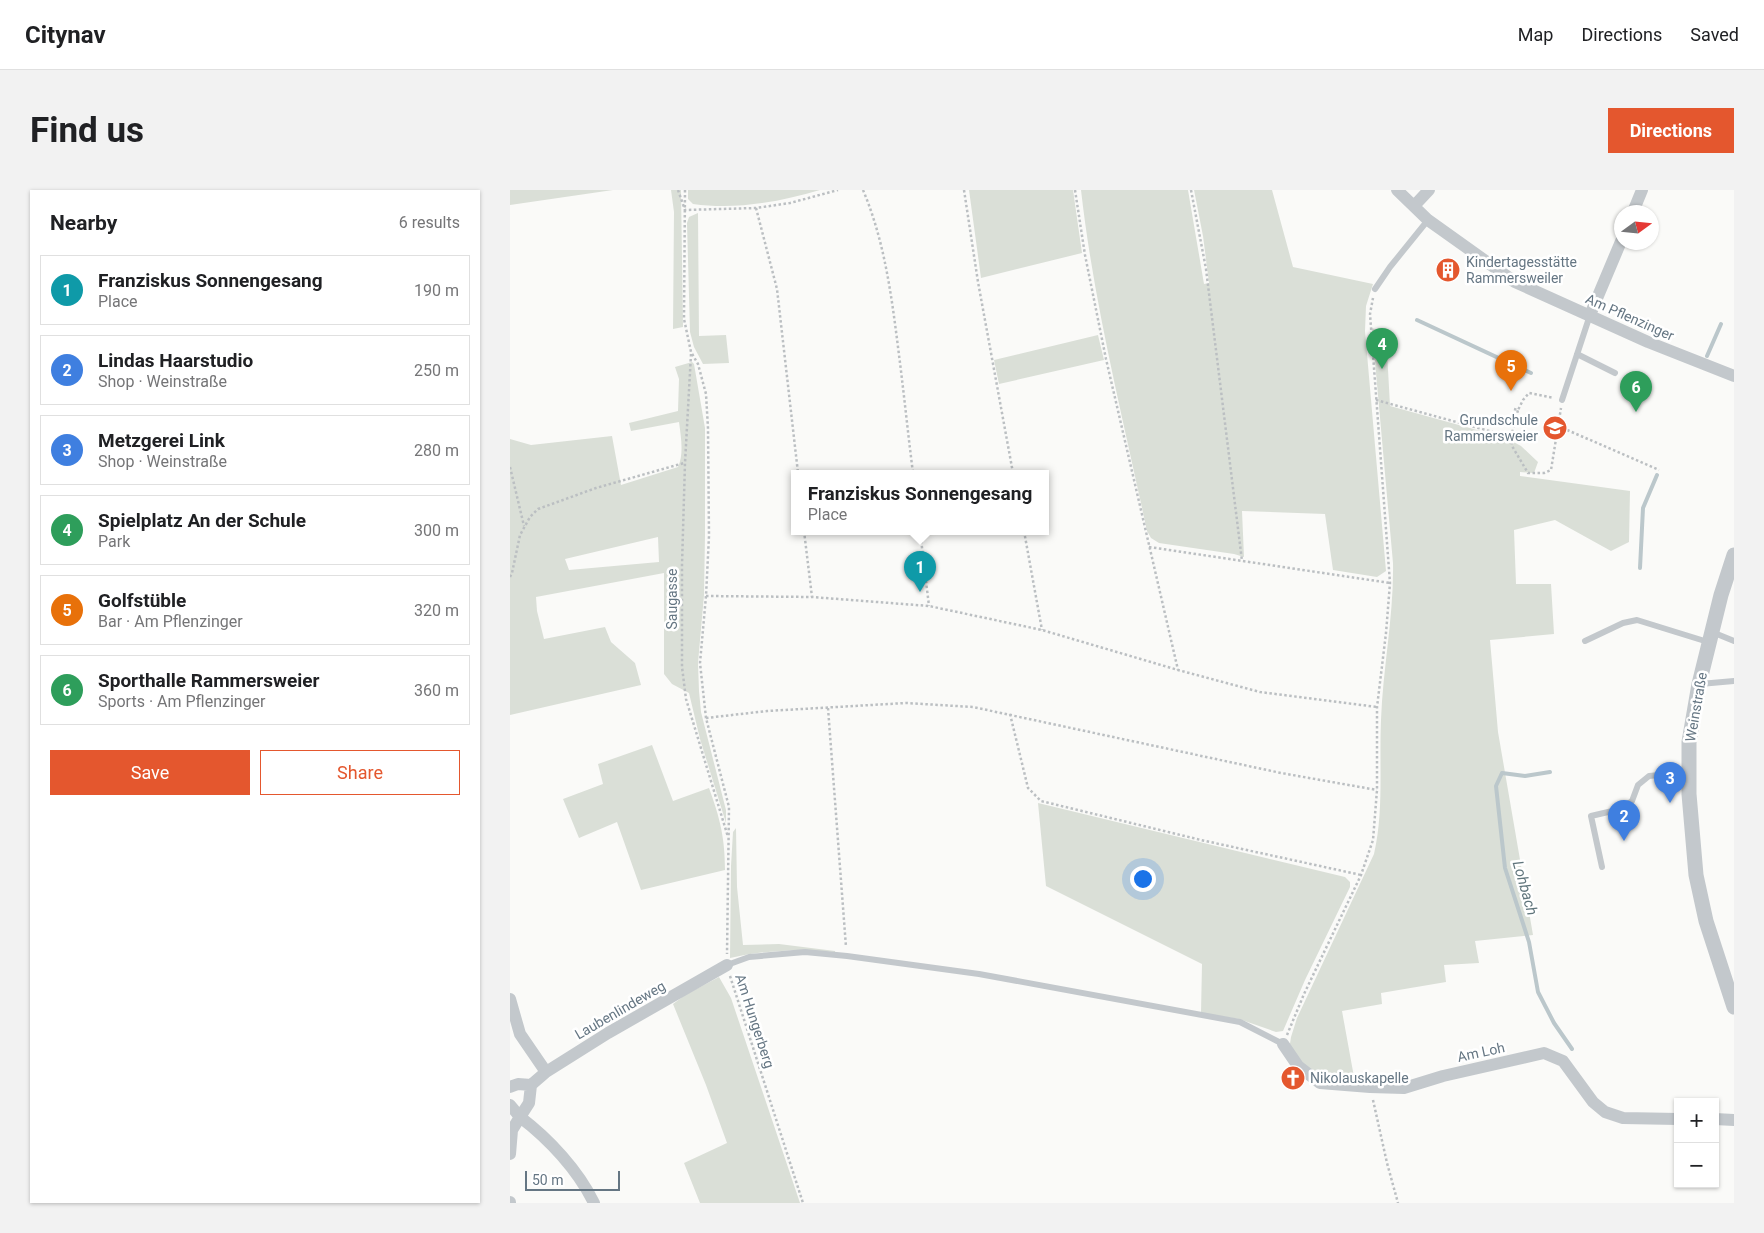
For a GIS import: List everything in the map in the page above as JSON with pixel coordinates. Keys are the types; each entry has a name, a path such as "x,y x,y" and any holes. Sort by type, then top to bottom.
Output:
{"street":[{"name":"Am Pflenzinger","path":"1397,190 1428,220 1515,282 1648,342 1734,376"},
{"path":"1414,206 1429,190"},
{"path":"1636,205 1642,190"},
{"path":"1590,315 1617,250"},
{"name":"Weinstraße","path":"1734,555 1710,637 1699,684 1689,742 1690,828 1696,875 1706,921 1734,1007"},
{"name":"Laubenlindeweg","path":"531,1085 546,1072 608,1033 727,965"},
{"path":"510,999 520,1034 546,1072"},
{"name":"Am Loh","path":"1283,1044 1298,1066 1320,1084 1370,1087 1404,1088 1443,1076 1544,1053 1563,1061 1593,1102 1605,1112 1623,1118 1674,1119"},
{"path":"510,1087 518,1084 531,1085 529,1103 512,1130 510,1154"},
{"path":"510,1105 520,1117 533,1127 563,1157 594,1203"},
{"path":"1719,1119 1734,1120"}],"lane":[{"path":"1375,289 1386,272 1428,220"},
{"path":"1562,400 1590,315"},
{"path":"1577,354 1616,373"},
{"path":"1585,641 1623,623 1637,620 1734,641"},
{"path":"1699,684 1734,681"},
{"path":"1602,867 1592,816 1621,809 1632,801 1638,785 1649,776 1689,772"},
{"path":"727,965 749,957 805,952 979,974 1240,1022 1283,1044"}],"path":[{"path":"678,190 686,210"},
{"path":"685,190 684,319 691,352"},
{"path":"686,210 756,208 790,203 838,190"},
{"path":"862,190 869,205 880,242 893,310 913,470"},
{"path":"964,190 978,282 1012,470"},
{"path":"1075,190 1106,359 1178,670"},
{"path":"1191,190 1206,270 1242,560"},
{"path":"756,208 777,289 798,470"},
{"path":"1283,1044 1304,994 1361,875 1373,840 1377,790 1377,707 1390,583 1370,314 1375,289"},
{"name":"Saugasse","path":"691,352 682,565 682,667 686,699 729,840"},
{"name":"Am Hungerberg","path":"691,352 698,364 706,394 708,428 709,536 700,663 706,718 729,807 727,965 803,1203"},
{"path":"1529,393 1562,400 1551,470 1544,473 1528,473 1512,446 1511,437 1518,410 1529,393"},
{"path":"1376,400 1511,437"},
{"path":"1514,409 1518,410"},
{"path":"1558,426 1659,470"},
{"path":"510,577 517,544 524,526 538,509 596,488 685,463"},
{"path":"510,467 524,526"},
{"path":"804,535 812,597"},
{"path":"920,535 929,606"},
{"path":"1025,535 1042,630"},
{"path":"1150,547 1390,583"},
{"path":"706,596 812,597 929,606 1042,630 1260,692 1377,707"},
{"path":"706,718 767,711 906,704 973,707 1281,774 1377,790"},
{"path":"828,708 847,956"},
{"path":"1010,714 1028,788 1041,800 1201,840 1361,875"},
{"path":"1370,1087 1386,1163 1398,1203"}],"shaded area":[{"path":"510,190 613,190 510,205"},
{"path":"671,190 681,190 683,327 673,329 674,212"},
{"path":"688,190 820,190 757,204 709,206 693,204 688,199"},
{"path":"969,190 1073,190 1082,253 981,278"},
{"path":"1081,190 1188,190 1204,284 1209,283 1203,236 1194,190 1272,190 1293,267 1373,284 1366,306 1365,331 1386,571 1377,577 1333,570 1325,514 1242,511 1244,557 1159,543 1151,538 1147,531 1101,319"},
{"path":"698,213 699,336 726,335 729,363 703,364 694,347 690,332 687,223 689,217"},
{"path":"1372,328 1386,333 1390,406 1506,438 1521,446 1538,462 1534,473 1520,472 1520,476 1630,491 1629,542 1611,551 1555,520 1514,530 1516,584 1551,584 1554,634 1490,640 1498,732 1533,935 1475,941 1479,963 1444,965 1446,982 1381,993 1382,1004 1342,1011 1354,1077 1331,1079 1314,1075 1289,1050 1297,1018 1374,854 1379,821 1381,720 1392,602 1393,563"},
{"path":"1098,335 1104,360 999,384 994,360"},
{"path":"692,362 694,364 705,428 704,595 698,663 699,691 701,712 726,810 726,823 700,739 689,693 672,684 664,674 664,573 536,597 537,611 544,639 605,627 611,642 635,663 641,685 510,715 510,439 531,445 612,436 621,485 678,467 681,451 679,422 631,431 629,423 678,411 679,379 675,367","holes":["658,537 659,562 569,570 565,559"]},
{"path":"652,745 673,801 709,788 721,828 725,870 641,890 617,822 579,838 563,799 603,784 598,764"},
{"path":"1038,803 1345,877 1350,882 1350,887 1305,980 1283,1031 1276,1032 1239,1019 1201,1013 1202,964 1046,886"},
{"path":"736,828 737,887 743,945 779,944 835,952 782,951 730,958 731,866 733,832"},
{"path":"719,977 731,998 800,1203 700,1203 684,1163 727,1143 673,1004 685,995"}],"waterway":[{"path":"1417,320 1531,373"},
{"name":"Lohbach","path":"1707,356 1721,324"},
{"name":"Lohbach","path":"1640,568 1643,508 1657,475"},
{"name":"Lohbach","path":"1550,772 1525,776 1502,773 1496,786 1505,868 1529,942 1538,992 1554,1023 1572,1049"}],"place":[{"name":"Kindertagesstätte Rammersweiler","path":"1448,270"},
{"name":"Spielplatz An der Schule","path":"1382,369"},
{"name":"Golfstüble","path":"1511,391"},
{"name":"Sporthalle Rammersweier","path":"1636,412"},
{"name":"Grundschule Rammersweier","path":"1555,428"},
{"name":"Franziskus Sonnengesang","path":"920,592"},
{"name":"Metzgerei Link","path":"1670,803"},
{"name":"Lindas Haarstudio","path":"1624,841"},
{"name":"Nikolauskapelle","path":"1293,1078"}]}
